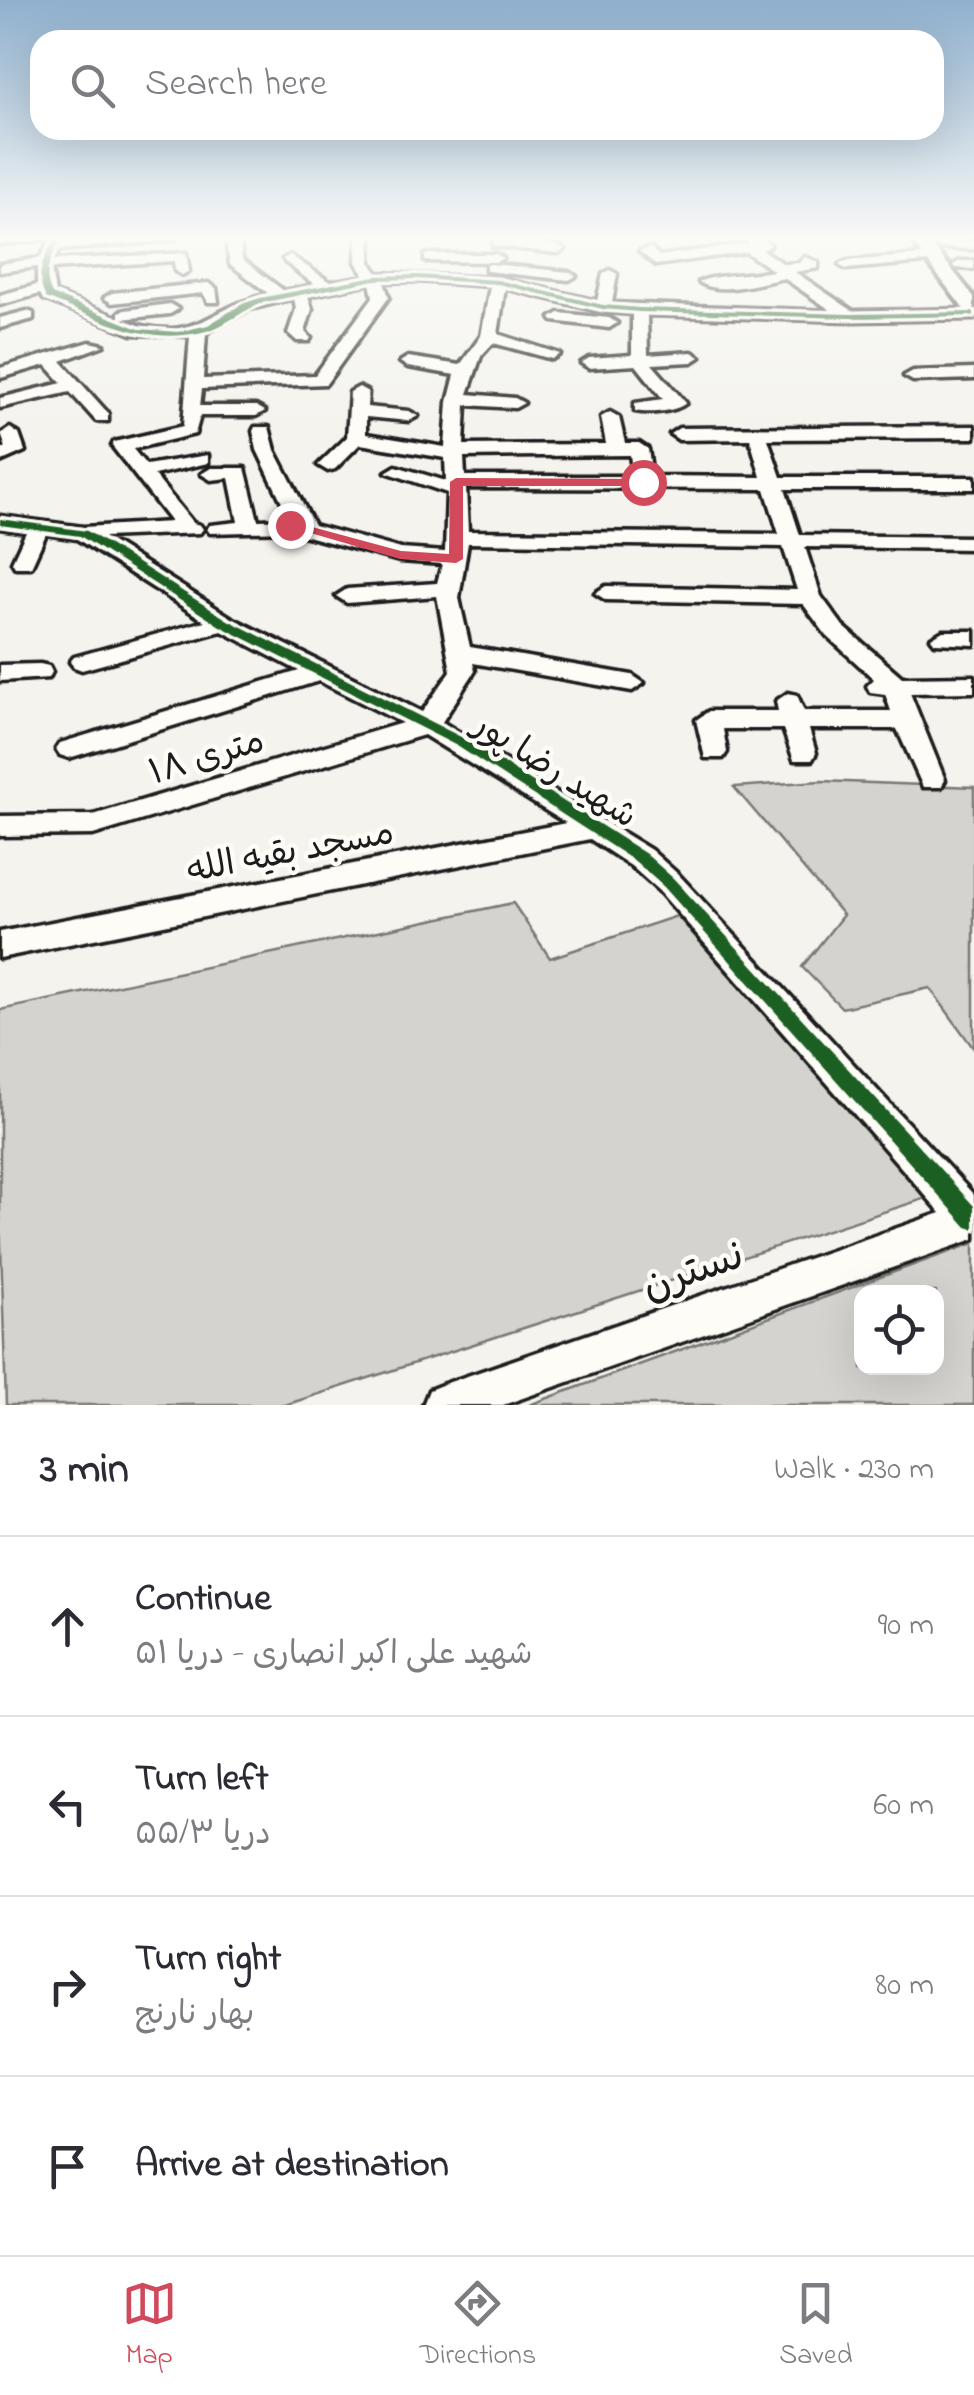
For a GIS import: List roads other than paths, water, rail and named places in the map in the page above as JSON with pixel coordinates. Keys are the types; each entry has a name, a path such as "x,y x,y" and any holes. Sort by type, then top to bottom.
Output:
{"street":[{"path":"57,302 127,328 178,334 198,332 261,302"},
{"path":"124,315 159,302"},
{"path":"167,302 178,334"},
{"path":"302,302 304,309 296,327 304,338"},
{"path":"194,384 320,380 378,302"},
{"path":"427,726 464,671 448,589 457,548 453,453 464,371 477,346 489,337 492,302"},
{"path":"587,302 638,317"},
{"path":"604,307 605,302"},
{"path":"830,302 850,316"},
{"path":"559,318 974,312"},
{"path":"0,323 27,316"},
{"path":"638,317 639,354 644,371 678,403 641,407"},
{"path":"190,422 198,332"},
{"path":"489,337 552,354"},
{"path":"1,373 96,345"},
{"path":"592,354 692,357"},
{"path":"50,359 102,417"},
{"path":"408,362 464,371"},
{"path":"913,376 974,374"},
{"path":"0,403 74,386"},
{"path":"460,399 515,403"},
{"path":"328,465 356,438 358,401 409,416"},
{"path":"610,416 617,449"},
{"path":"84,534 138,528 191,530 121,446 190,422 259,421 266,450 306,530"},
{"path":"680,434 974,432"},
{"path":"757,433 810,597 835,631 886,686 906,720 932,780"},
{"path":"0,456 16,451 10,434"},
{"path":"356,438 453,453 639,449 643,482"},
{"path":"142,472 206,466 238,472 249,528"},
{"path":"396,472 456,486 974,483"},
{"name":"شهید رضا پور","path":"0,522 84,534 224,623 462,743 640,858 669,883 973,1220"},
{"path":"216,530 290,525 400,555 457,548 792,540 974,543"},
{"path":"23,562 40,527"},
{"path":"347,596 448,589"},
{"path":"606,594 810,597"},
{"path":"82,662 224,623"},
{"path":"943,638 974,638"},
{"path":"460,653 632,683"},
{"path":"0,672 40,672"},
{"path":"69,749 321,672"},
{"path":"886,686 974,684"},
{"path":"714,752 710,720 791,711 906,720"},
{"path":"791,711 803,753"},
{"name":"۱۸ متری","path":"0,826 93,825 427,726"},
{"name":"مسجد بقیه الله","path":"0,944 595,828"},
{"name":"نسترن","path":"444,1405 973,1220"}]}
